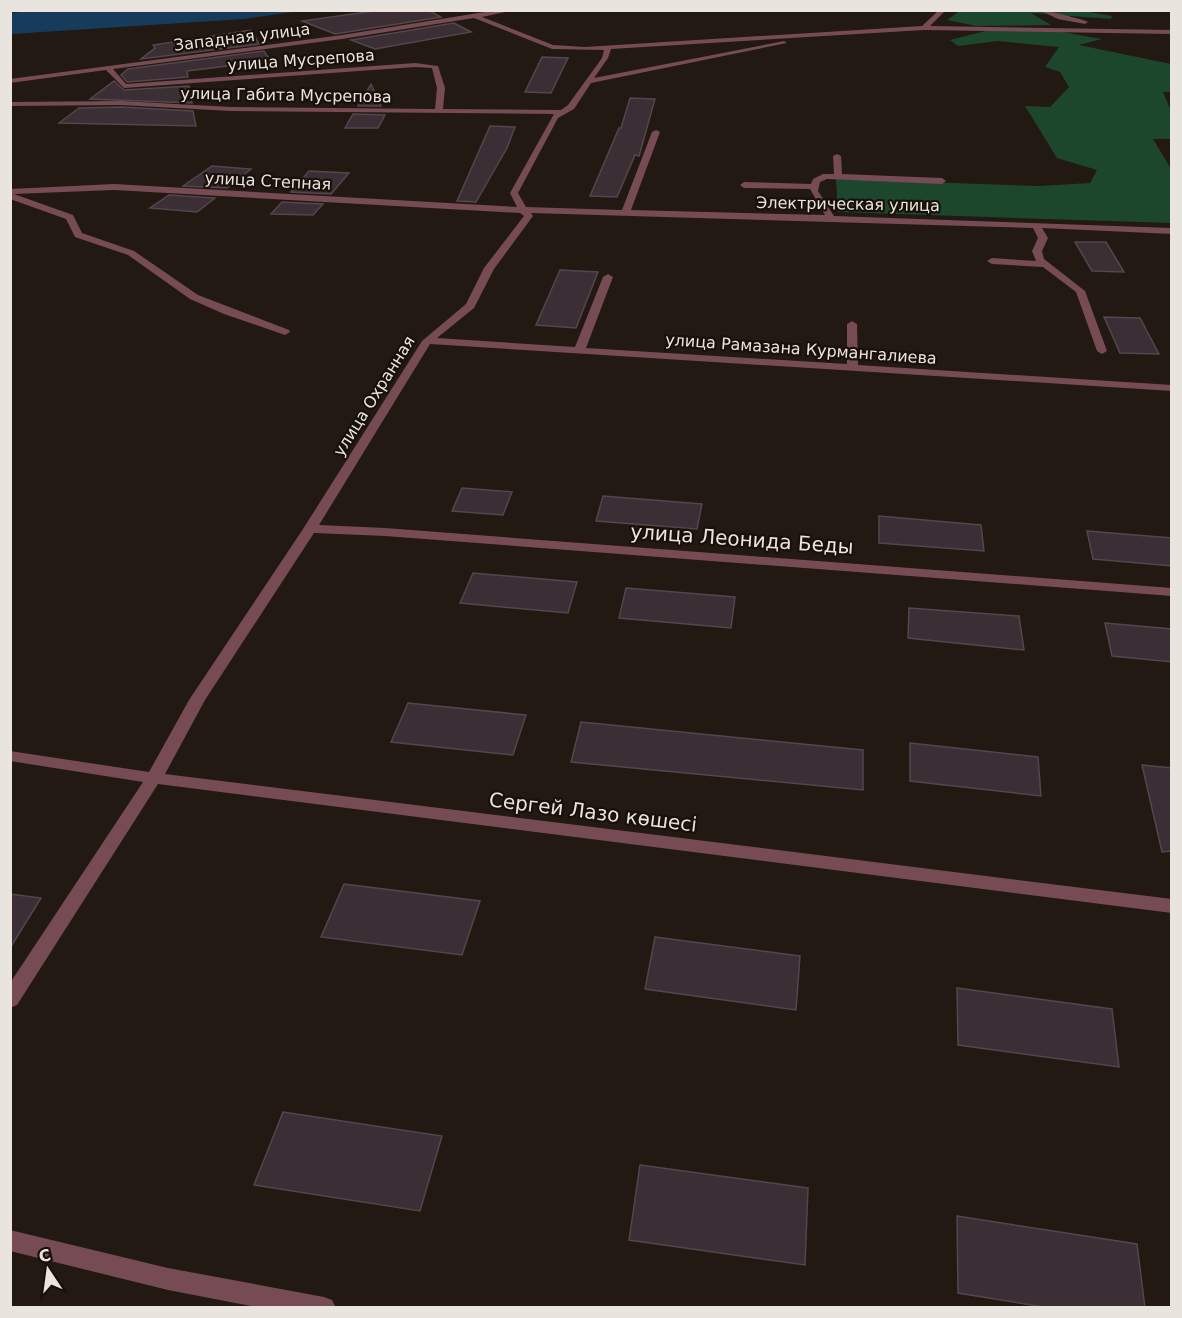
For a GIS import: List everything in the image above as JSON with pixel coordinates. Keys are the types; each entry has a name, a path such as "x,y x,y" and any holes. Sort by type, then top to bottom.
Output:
{"street":[{"name":"Западная улица","path":"10,81 477,17 512,10"},
{"path":"924,28 943,10"},
{"path":"1042,10 1077,21 1141,30"},
{"path":"477,17 552,46 608,48 924,28 1172,32"},
{"path":"587,82 825,33"},
{"name":"улица Охранная","path":"10,1000 154,778 197,700 310,528 428,341 470,306 489,268 529,216 514,193 555,117 571,106 605,58 608,48"},
{"name":"улица Мусрепова","path":"109,69 124,86 415,65 435,66 441,88 439,110"},
{"name":"улица Габита Мусрепова","path":"10,104 121,103 231,109 562,112"},
{"path":"626,212 656,132"},
{"path":"837,156 838,177"},
{"path":"832,219 814,187 816,181 826,176 942,181"},
{"path":"744,185 814,187"},
{"name":"улица Степная","path":"10,194 114,187 523,210"},
{"path":"10,194 70,217 78,235 131,253 194,297 285,332"},
{"name":"Электрическая улица","path":"523,210 1172,231"},
{"path":"1036,225 1043,238 1037,250 1040,260 1080,291 1102,351"},
{"path":"992,261 1045,264"},
{"path":"579,351 608,277"},
{"path":"852,324 853,369"},
{"name":"улица Рамазана Курмангалиева","path":"428,341 1172,388"},
{"name":"улица Леонида Беды","path":"310,528 1172,592"},
{"name":"Сергей Лазо көшесі","path":"10,756 154,778 1172,906"},
{"path":"10,1240 168,1279 324,1308"}],"green space":[{"path":"961,10 1079,10 1112,16 1111,19 1031,13 1051,25 976,26 947,20"},
{"path":"985,31 1056,31 1102,39 1079,45 1171,64 1171,92 1163,92 1171,111 1171,139 1153,139 1171,169 1171,223 838,212 836,179 1039,186 1090,183 1097,170 1057,158 1025,106 1050,107 1069,87 1060,72 1045,67 1059,47 998,41 958,46 950,40"}],"water":[{"path":"39,10 300,11 244,19 11,34 11,13"}],"building":[{"path":"381,10 428,10 441,17 335,34 302,21"},
{"path":"454,23 471,32 375,49 351,40"},
{"path":"251,30 259,44 141,59 155,48 153,45"},
{"path":"264,51 272,63 187,71 188,77 127,82 121,75 128,69"},
{"path":"542,57 568,58 551,93 525,92"},
{"path":"114,81 124,90 189,86 192,103 90,99"},
{"path":"371,84 381,106 358,106"},
{"path":"630,98 655,99 639,156 635,155 617,197 590,196 619,128 621,128"},
{"path":"121,107 193,111 196,126 59,123 79,108"},
{"path":"353,114 385,115 378,128 345,128"},
{"path":"490,126 515,127 507,148 476,202 457,201"},
{"path":"212,166 251,169 227,188 183,186"},
{"path":"309,171 349,173 331,194 291,192"},
{"path":"169,195 215,198 197,212 150,208"},
{"path":"282,202 323,204 313,215 271,214"},
{"path":"1075,242 1106,242 1124,272 1092,271"},
{"path":"560,270 598,272 576,328 536,325"},
{"path":"1104,317 1140,318 1159,354 1120,353"},
{"path":"462,488 512,492 503,515 452,511"},
{"path":"603,496 702,504 697,529 596,521"},
{"path":"879,516 981,525 984,551 879,543"},
{"path":"1087,531 1172,538 1172,566 1093,559"},
{"path":"473,573 577,582 568,613 460,603"},
{"path":"626,588 735,597 731,628 619,618"},
{"path":"909,608 1019,616 1024,650 908,638"},
{"path":"1105,623 1172,629 1172,662 1112,656"},
{"path":"408,703 526,715 513,755 391,742"},
{"path":"581,722 863,750 863,790 571,762"},
{"path":"910,743 1038,757 1041,796 910,781"},
{"path":"1142,765 1172,768 1172,851 1162,852"},
{"path":"344,884 480,901 462,955 321,937"},
{"path":"10,894 41,898 10,948"},
{"path":"655,937 800,956 796,1010 645,989"},
{"path":"957,988 1112,1009 1119,1067 958,1045"},
{"path":"283,1112 442,1136 420,1211 254,1185"},
{"path":"640,1165 808,1188 805,1265 629,1240"},
{"path":"957,1216 1137,1244 1145,1308 1050,1308 958,1293"}]}
